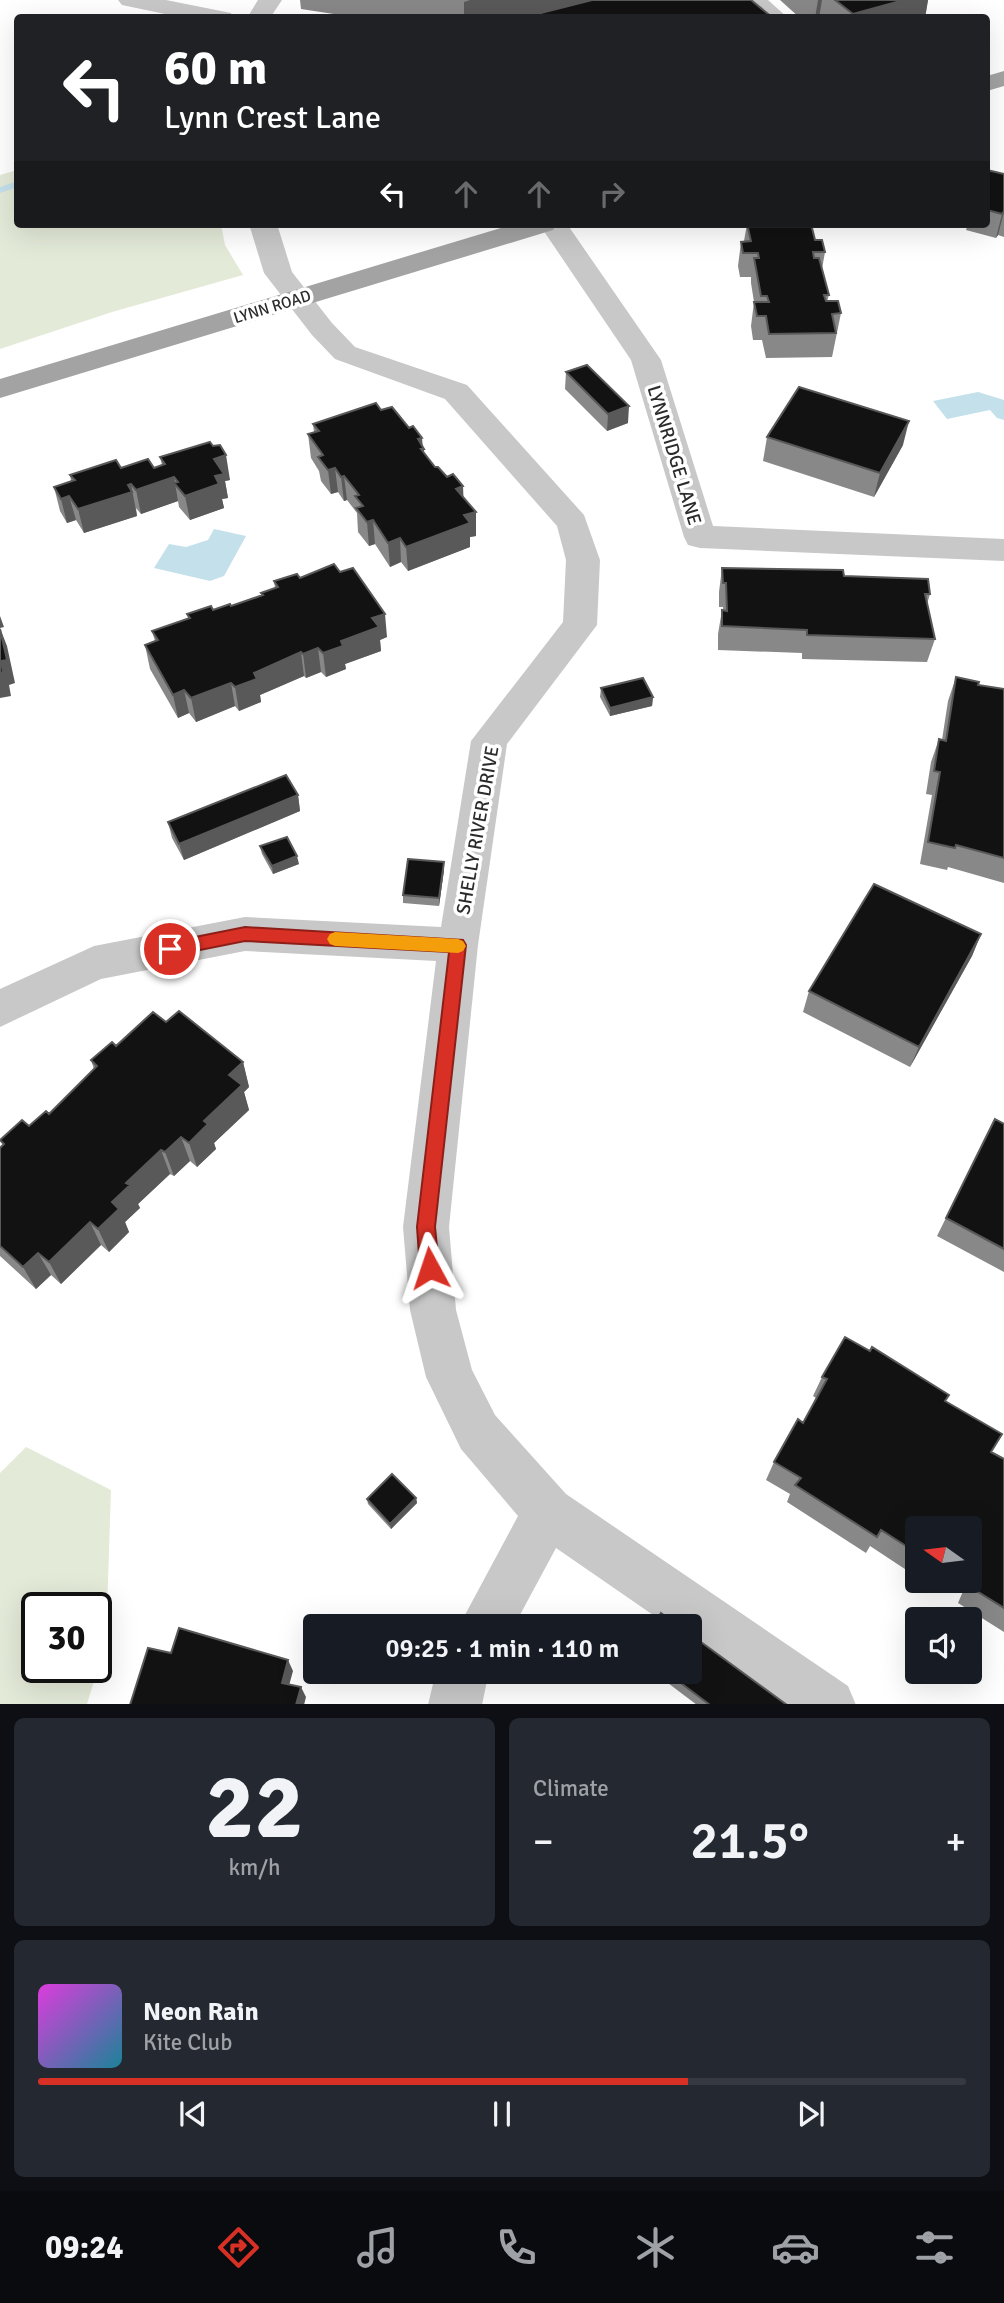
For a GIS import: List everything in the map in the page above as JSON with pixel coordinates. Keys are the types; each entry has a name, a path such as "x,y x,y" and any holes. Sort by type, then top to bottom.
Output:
{"main road":[{"name":"LYNN ROAD","path":"0,389 530,228"}],"street":[{"path":"130,0 198,6 215,14"},
{"path":"753,0 772,14"},
{"name":"SHELLY RIVER DRIVE","path":"264,228 278,273 322,329 345,353 456,393 572,523 583,559 580,625 489,741 458,945 426,1227 433,1310 450,1377 478,1432 548,1512 829,1704"},
{"name":"LYNNRIDGE LANE","path":"556,228 646,360 700,537 1004,550"},
{"path":"0,1009 94,963 245,934 458,945"},
{"path":"492,1614 548,1512"},
{"path":"454,1704 459,1684"}],"green space":[{"path":"14,171 14,228 222,228 225,245 243,275 112,312 0,349 0,175"},
{"path":"26,1447 111,1490 108,1592 21,1592 21,1683 94,1683 87,1704 0,1704 0,1473"}],"water":[{"path":"978,392 1004,400 1004,420 997,418 990,410 947,419 933,401"},
{"path":"214,529 246,536 224,576 210,581 154,568 169,544 186,547 208,540"}],"building":[{"path":"592,0 751,0 768,14 537,14"},
{"path":"835,0 904,0 853,14"},
{"path":"990,171 1004,174 1002,214 990,211"},
{"path":"748,228 812,228 815,240 822,240 825,252 813,252 814,258 819,258 829,295 824,295 826,301 838,301 841,313 832,314 836,333 769,334 766,316 757,316 754,302 769,302 767,296 761,296 754,258 759,258 758,253 743,253 741,242 751,241"},
{"path":"587,365 629,406 608,414 566,372"},
{"path":"799,387 909,421 880,473 767,437"},
{"path":"376,403 381,410 392,407 409,428 413,426 422,438 418,439 424,449 421,449 435,467 447,477 453,474 463,486 456,489 476,512 464,515 470,523 406,547 400,538 388,543 373,520 367,522 356,508 363,506 355,496 359,495 335,468 328,470 318,457 323,455 308,434 319,431 313,424"},
{"path":"210,442 213,446 220,445 226,455 214,459 224,474 215,476 219,484 185,496 174,483 178,482 174,477 136,490 131,484 128,485 132,492 78,509 69,496 61,499 54,487 75,480 70,475 116,460 121,468 148,459 154,468 165,464 160,457"},
{"path":"334,564 340,572 353,568 385,614 372,618 379,627 341,641 343,646 323,653 318,648 303,654 301,652 254,673 257,679 235,687 231,683 191,698 184,690 173,695 145,645 158,640 152,631 190,618 187,614 211,606 213,610 263,595 261,593 278,587 274,581 297,574 300,578"},
{"path":"722,568 843,570 844,576 928,579 930,594 925,594 935,639 807,635 807,630 722,626 722,610 727,611 726,583 723,583"},
{"path":"0,629 7,660 1,661 3,672 0,673"},
{"path":"956,677 979,682 978,685 1004,689 1004,858 956,845 955,848 928,842 940,772 934,771 939,739 946,741"},
{"path":"643,678 653,697 610,708 601,688"},
{"path":"286,775 298,795 179,844 168,822"},
{"path":"287,837 297,856 272,866 260,846"},
{"path":"408,859 444,862 439,898 403,895"},
{"path":"874,884 981,934 919,1047 809,991"},
{"path":"179,1011 243,1062 229,1075 242,1085 204,1121 208,1124 189,1143 181,1137 165,1152 161,1150 126,1183 130,1185 112,1202 119,1209 98,1229 90,1222 49,1262 38,1253 23,1267 0,1246 0,1148 4,1144 0,1140 22,1120 29,1126 46,1111 49,1114 97,1066 91,1060 112,1042 116,1046 153,1012 166,1022"},
{"path":"995,1119 1004,1124 1004,1249 946,1218"},
{"path":"845,1337 870,1351 872,1347 949,1395 945,1401 1002,1434 991,1452 1004,1459 1004,1608 980,1593 982,1516 905,1516 905,1545 881,1530 877,1537 795,1485 801,1478 774,1462 798,1419 803,1423 827,1379 822,1377"},
{"path":"392,1474 416,1498 390,1524 367,1499"},
{"path":"179,1628 288,1660 282,1683 301,1687 296,1704 130,1704 148,1648 171,1653"},
{"path":"702,1643 786,1704 709,1704 682,1684 702,1684"}],"waterway":[{"path":"0,190 14,185"}],"slow traffic":[{"path":"335,939 458,946"}],"route":[{"path":"170,949 245,934 458,945 426,1227 430,1268"}]}
